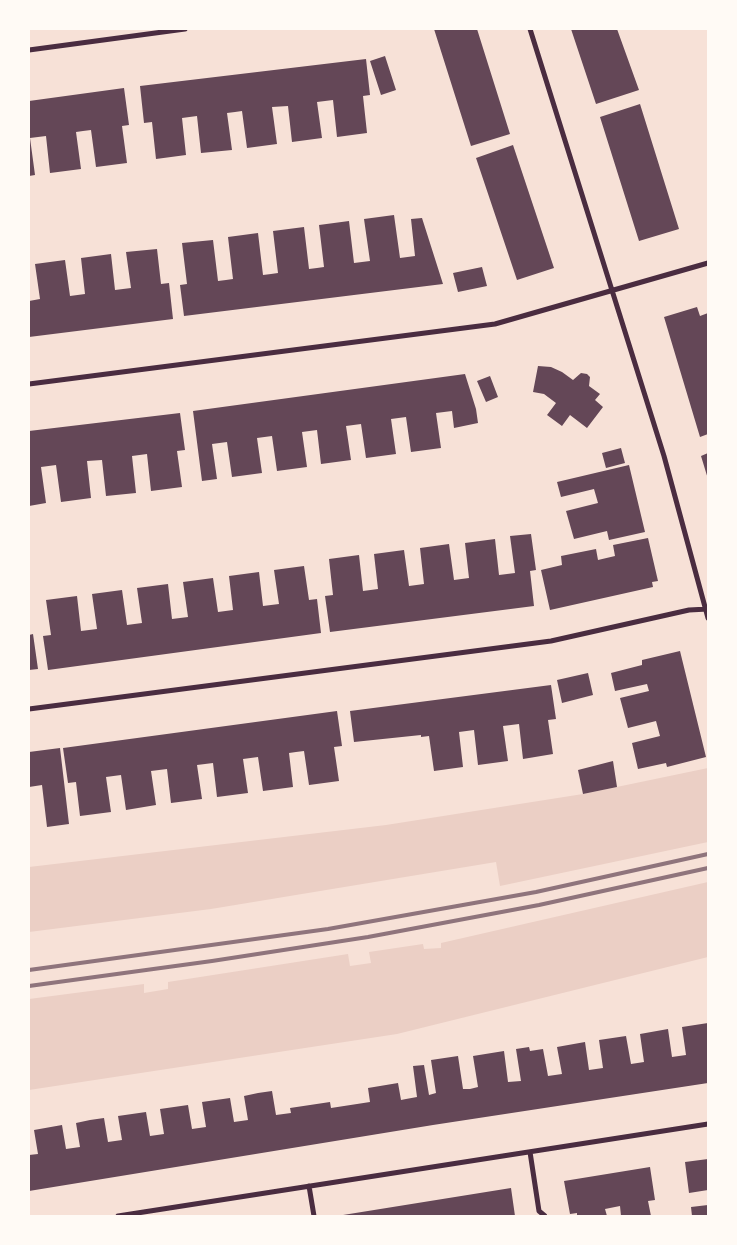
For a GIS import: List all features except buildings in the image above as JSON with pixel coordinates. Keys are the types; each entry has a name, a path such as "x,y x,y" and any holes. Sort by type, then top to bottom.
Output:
{"street":[{"path":"29,50 185,29"},
{"path":"530,29 664,456 708,618"},
{"path":"29,384 494,324 708,262"},
{"path":"29,709 551,641 689,610 707,610"},
{"path":"118,1216 708,1124"},
{"path":"530,1152 539,1211 545,1216"},
{"path":"309,1186 314,1216"}],"shaded area":[{"path":"708,768 708,842 500,886 496,862 211,909 29,932 29,867 386,825 583,794"},
{"path":"708,882 708,957 397,1034 29,1090 29,999 144,984 144,993 168,989 168,982 348,954 350,966 371,963 369,952 423,944 424,949 441,948 441,943"}],"railway":[{"path":"29,970 328,929 536,892 708,854"},
{"path":"29,986 368,937 539,905 708,868"}]}
